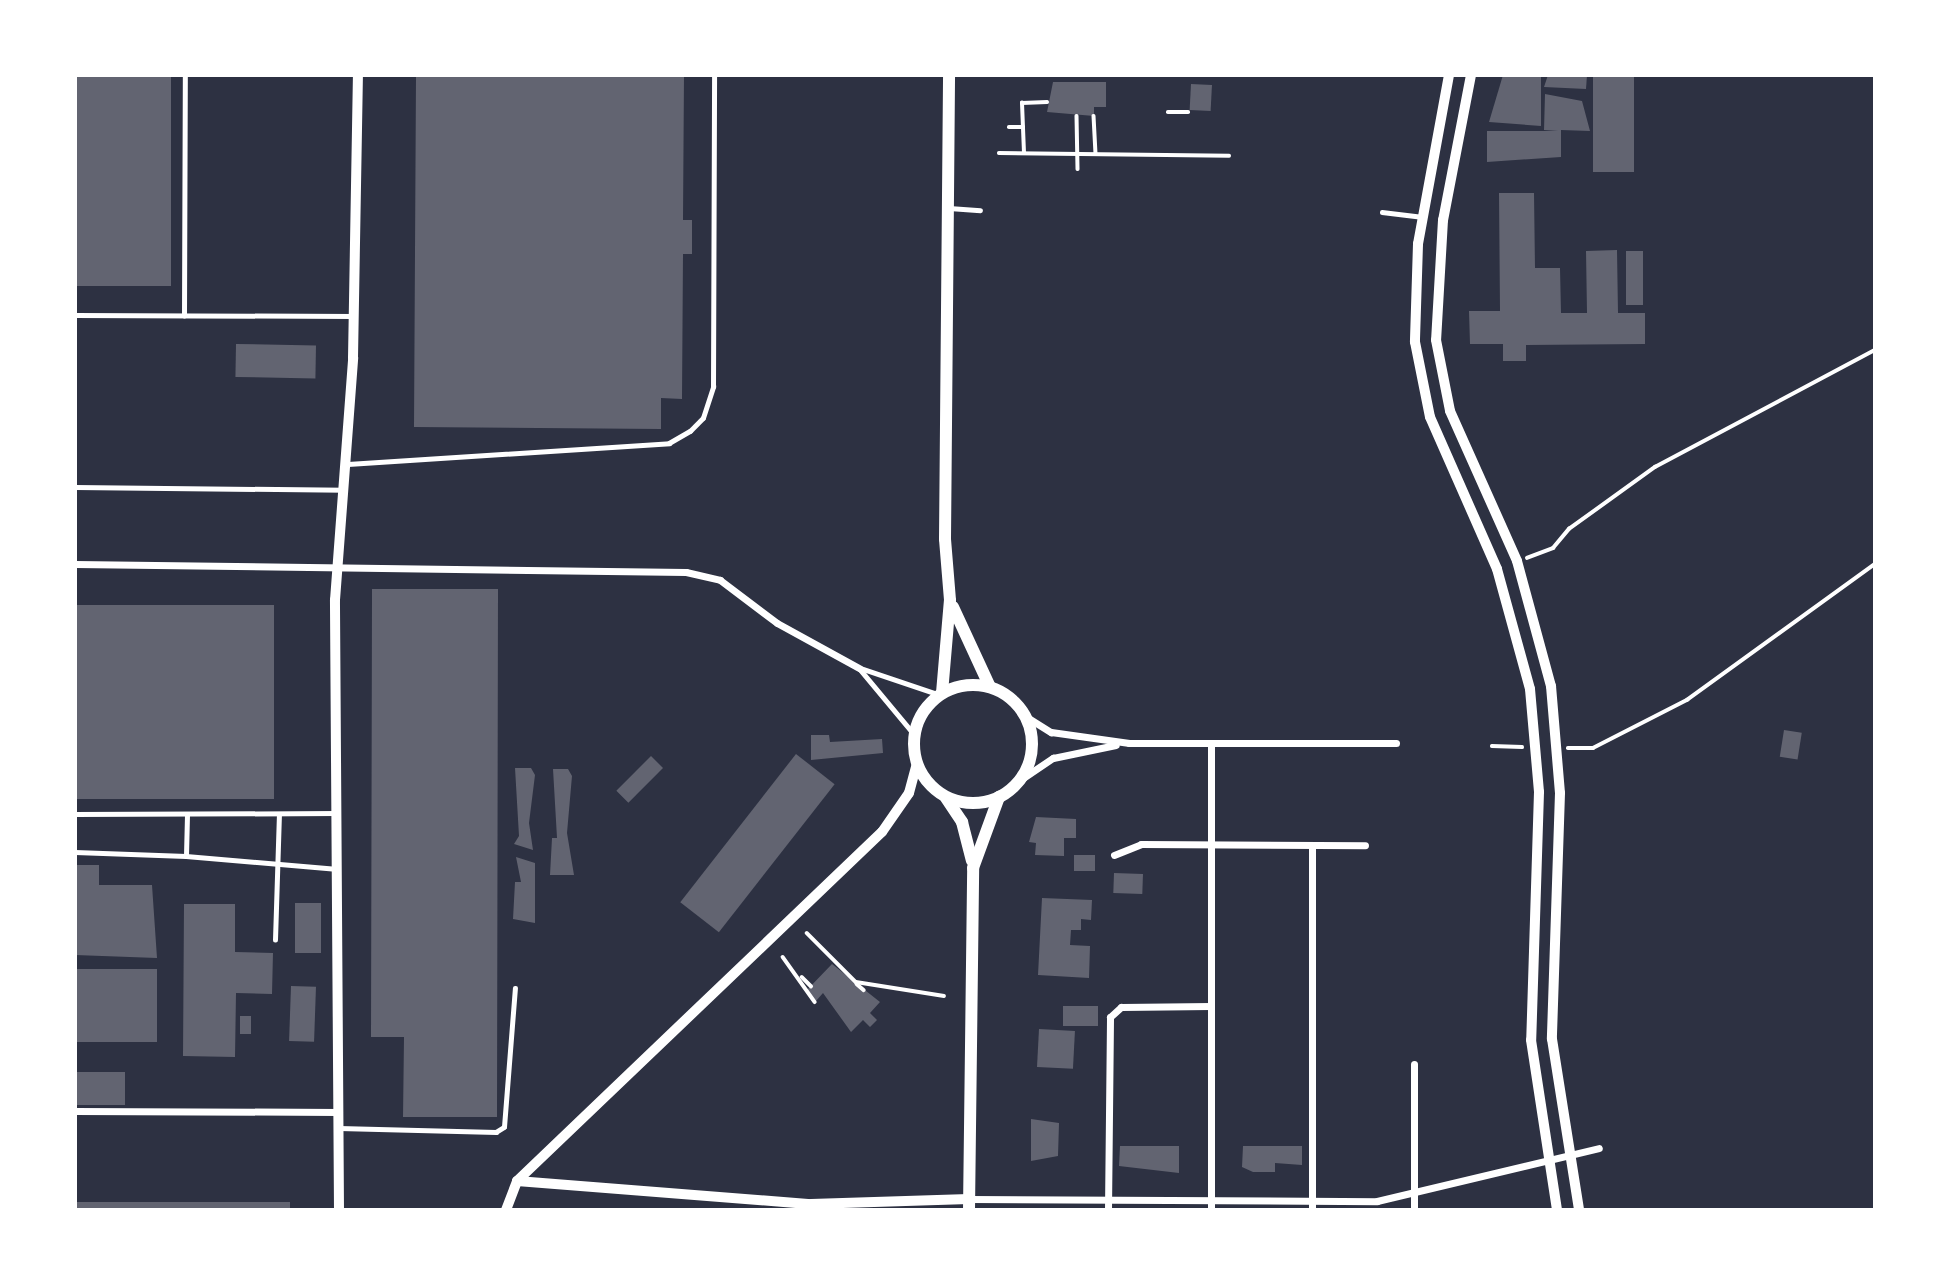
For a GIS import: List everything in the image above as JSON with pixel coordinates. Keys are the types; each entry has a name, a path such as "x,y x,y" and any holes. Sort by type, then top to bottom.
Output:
{"main road":[{"path":"949,75 945,539 950,600 941,694 914,734 917,763 962,822 973,868 969,1205"},
{"path":"944,795 971,803 999,797 1020,779 1032,744 1026,716 990,687 950,600"},
{"path":"941,694 990,687"},
{"path":"973,868 999,797"}],"street":[{"path":"339,1210 337,570 348,464 355,316 358,75"},
{"path":"1449,75 1422,217 1414,316 1423,391 1439,444 1509,602 1535,725 1538,815 1529,986 1545,1159 1557,1210"},
{"path":"1471,75 1441,232 1436,340 1459,436 1517,561 1545,653 1559,748 1550,999 1566,1154 1579,1210"},
{"path":"75,564 337,570 686,572 720,580 776,623 859,668"},
{"path":"1026,716 1051,732 1129,743 1396,743"},
{"path":"1020,779 1053,758 1129,743"},
{"path":"1211,743 1211,1210"},
{"path":"506,1210 517,1181 882,832 909,793 917,763"},
{"path":"1114,855 1141,844 1365,845"},
{"path":"1312,845 1312,1210"},
{"path":"1108,1210 1110,1017 1121,1007 1211,1006"},
{"path":"1413,1210 1414,1064"},
{"path":"75,1111 339,1112"},
{"path":"517,1181 811,1207 1108,1200 1312,1200 1413,1196 1545,1159 1599,1148"}],"lane":[{"path":"184,316 185,75"},
{"path":"348,464 669,443 690,431 703,418 713,387 714,75"},
{"path":"948,208 979,210"},
{"path":"1382,212 1422,217"},
{"path":"75,315 355,316"},
{"path":"75,487 345,490"},
{"path":"859,668 941,694"},
{"path":"859,668 914,734"},
{"path":"75,814 279,816 337,813"},
{"path":"186,856 187,816"},
{"path":"275,940 279,816"},
{"path":"75,852 186,856 338,869"},
{"path":"339,1128 496,1132 504,1127 515,988"}],"path":[{"path":"1024,153 1022,103 1047,102"},
{"path":"1168,112 1188,112"},
{"path":"1077,116 1078,169"},
{"path":"1094,116 1096,154"},
{"path":"1009,127 1023,127"},
{"path":"999,153 1229,156"},
{"path":"1517,561 1553,548 1569,529 1656,467 1875,350"},
{"path":"1592,748 1687,700 1875,564"},
{"path":"807,933 864,990"},
{"path":"783,957 811,986"},
{"path":"802,977 796,983 815,1002"},
{"path":"856,982 944,996"}],"building":[{"path":"75,75 171,75 171,286 75,286"},
{"path":"416,75 684,75 683,220 692,220 692,254 683,254 682,399 661,398 661,429 414,427"},
{"path":"1503,75 1541,75 1541,126 1489,122"},
{"path":"1548,75 1587,75 1586,89 1544,87"},
{"path":"1593,75 1634,75 1634,172 1593,172"},
{"path":"1053,82 1106,82 1106,107 1094,107 1094,116 1047,112"},
{"path":"1191,84 1212,85 1211,111 1190,110"},
{"path":"1545,94 1582,101 1590,131 1561,130 1561,157 1487,162 1487,131 1558,131 1544,130"},
{"path":"1499,193 1534,193 1535,268 1560,268 1561,313 1587,313 1586,251 1617,250 1618,313 1645,313 1645,344 1526,345 1526,361 1503,361 1503,344 1470,344 1469,311 1500,311"},
{"path":"1626,251 1643,251 1643,305 1626,305"},
{"path":"236,344 316,345 315,378 235,377"},
{"path":"372,589 498,589 497,1117 403,1117 404,1037 371,1037"},
{"path":"75,605 274,605 274,799 75,799"},
{"path":"1784,730 1802,733 1798,759 1780,757"},
{"path":"811,735 829,735 830,742 882,739 883,753 811,760"},
{"path":"796,754 835,784 719,932 680,902"},
{"path":"651,756 663,768 628,803 616,791"},
{"path":"515,768 531,768 535,775 529,823 533,850 514,844 519,836"},
{"path":"553,769 568,769 572,776 567,833 574,875 550,875 552,838 557,838"},
{"path":"1036,817 1076,819 1076,838 1064,838 1064,856 1035,855 1036,843 1029,842"},
{"path":"1074,855 1095,855 1095,871 1074,871"},
{"path":"516,857 535,863 535,923 513,919 515,882 521,882"},
{"path":"75,865 99,865 99,885 152,885 157,958 75,955"},
{"path":"1114,873 1143,874 1142,894 1113,893"},
{"path":"1042,898 1092,900 1091,920 1081,919 1081,930 1071,930 1070,945 1090,946 1089,978 1038,975"},
{"path":"295,903 321,903 321,953 295,953"},
{"path":"184,904 235,904 235,952 273,953 272,994 236,993 235,1057 183,1056"},
{"path":"832,964 880,1002 870,1013 877,1020 870,1027 863,1020 851,1032 823,993 816,1001 806,991"},
{"path":"75,969 157,969 157,1042 75,1042"},
{"path":"291,986 316,987 314,1042 289,1041"},
{"path":"1063,1006 1098,1006 1098,1026 1063,1026"},
{"path":"240,1016 251,1016 251,1034 240,1034"},
{"path":"1039,1029 1075,1031 1073,1069 1037,1067"},
{"path":"75,1072 125,1072 125,1105 75,1105"},
{"path":"1031,1119 1059,1123 1058,1156 1031,1161"},
{"path":"1120,1146 1179,1146 1179,1173 1119,1166"},
{"path":"1243,1146 1302,1146 1302,1165 1275,1163 1275,1172 1253,1172 1242,1167"},
{"path":"75,1202 290,1202 290,1210 75,1210"}]}
